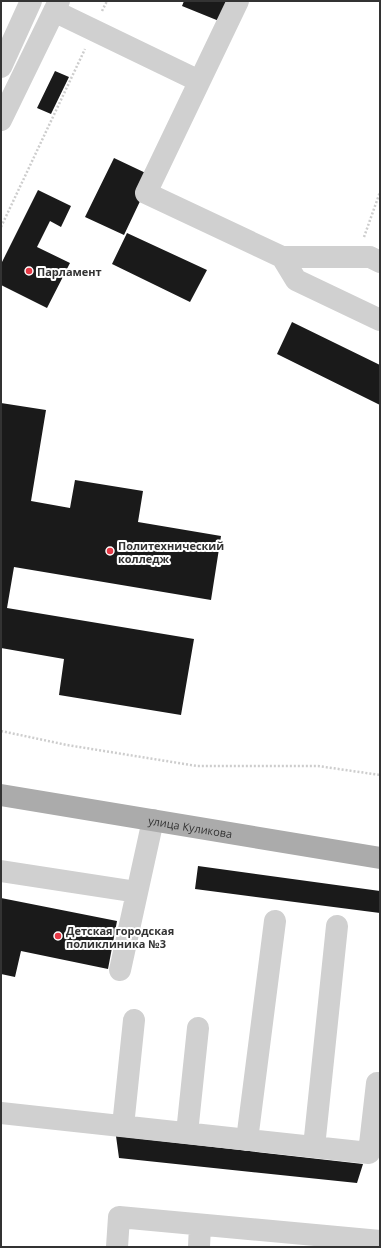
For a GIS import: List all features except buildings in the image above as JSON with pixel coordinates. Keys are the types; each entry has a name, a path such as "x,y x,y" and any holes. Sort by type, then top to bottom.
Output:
{"main road":[{"name":"улица Куликова","path":"1,795 380,858"}],"street":[{"path":"1,67 31,1"},
{"path":"238,1 146,193 282,257 370,257 380,262"},
{"path":"1,120 56,6 93,30 199,81"},
{"path":"282,257 296,280 380,320"},
{"path":"120,970 153,820"},
{"path":"1,871 137,892"},
{"path":"247,1140 275,921"},
{"path":"314,1147 337,926"},
{"path":"123,1126 134,1020"},
{"path":"187,1133 198,1028"},
{"path":"1,1113 369,1153 377,1083"},
{"path":"117,1247 119,1217 200,1225 256,1238 380,1241"},
{"path":"199,1247 200,1225"}],"path":[{"path":"1,227 107,1"},
{"path":"357,257 380,192"},
{"path":"1,731 67,745 197,766 318,766 380,775"}],"place":[{"name":"Парламент","path":"29,271"},
{"name":"Политехнический колледж","path":"110,551"},
{"name":"Детская городская поликлиника №3","path":"58,936"}]}
